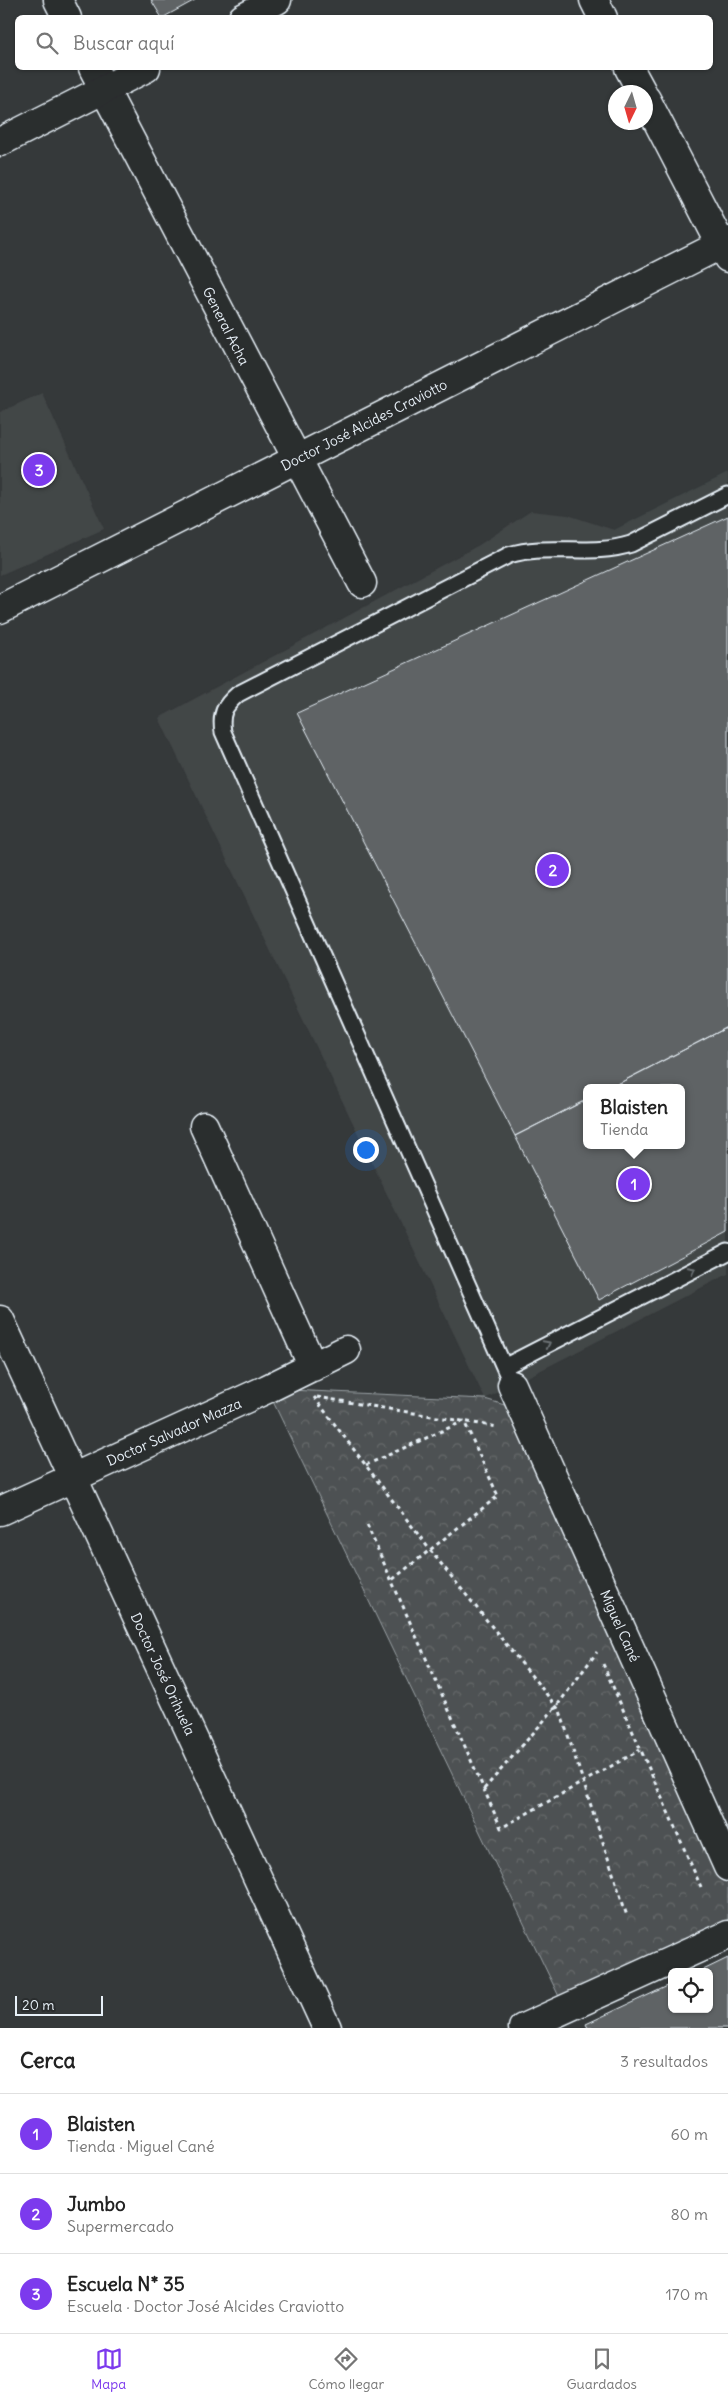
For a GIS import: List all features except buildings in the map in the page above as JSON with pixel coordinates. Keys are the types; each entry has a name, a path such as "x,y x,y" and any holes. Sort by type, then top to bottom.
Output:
{"street":[{"path":"58,0 66,15"},
{"path":"250,15 278,0"},
{"path":"594,0 602,15"},
{"path":"0,142 98,78 136,70"},
{"path":"630,70 638,85"},
{"name":"General Acha","path":"98,78 295,459 362,583"},
{"path":"653,112 726,248"},
{"name":"Doctor José Alcides Craviotto","path":"0,609 295,459 726,248"},
{"path":"204,1126 313,1367"},
{"name":"Doctor José Orihuela","path":"0,1320 327,2028"},
{"name":"Doctor Salvador Mazza","path":"0,1510 313,1367 346,1350"},
{"name":"Miguel Cané","path":"508,1376 728,1867"},
{"path":"523,2028 728,1935"}],"lane":[{"path":"728,495 631,544 619,548 602,550 540,548 509,555 238,694 225,705 221,720 223,732 508,1376 728,1252"}],"path":[{"path":"502,1436 498,1427 313,1396 430,1550 560,1711 627,1916"},
{"path":"366,1465 464,1422"},
{"path":"392,1580 498,1496 464,1422"},
{"path":"367,1525 501,1828 640,1750"},
{"path":"594,1643 701,1887"},
{"path":"484,1789 556,1707 598,1652"}],"shaded area":[{"path":"42,393 104,529 0,575 0,412"},
{"path":"728,473 728,1274 485,1399 159,718 479,545 531,511 568,515 614,530"}],"green space":[{"path":"267,1389 485,1399 524,1411 728,1867 728,1935 565,2009"}],"place":[{"name":"Escuela N* 35","path":"39,470"},
{"name":"Jumbo","path":"553,870"},
{"name":"Blaisten","path":"634,1184"}]}
